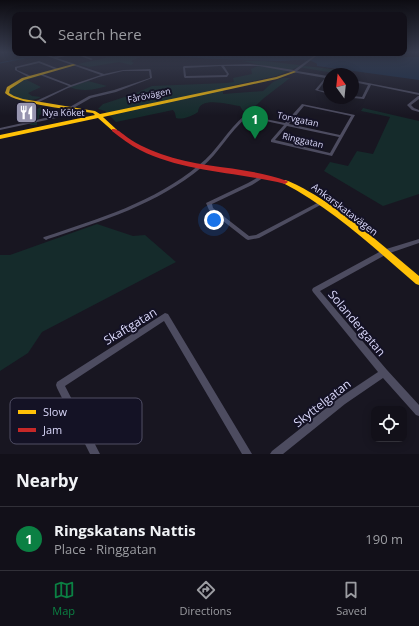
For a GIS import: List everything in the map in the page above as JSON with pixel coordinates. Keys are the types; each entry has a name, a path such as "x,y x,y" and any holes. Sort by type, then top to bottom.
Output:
{"street":[{"path":"23,73 30,76"},
{"path":"99,73 105,75"},
{"path":"37,102 70,85 112,73"},
{"path":"0,129 55,116 90,97 115,91 149,79 151,78 151,73"},
{"path":"184,73 185,77 227,76 227,73"},
{"name":"Fårövägen","path":"0,137 277,78 291,73"},
{"path":"302,73 323,76"},
{"path":"70,85 41,74 30,76 10,85 7,90 7,94 22,100 73,107 95,112 100,116"},
{"path":"323,82 316,90 323,92"},
{"path":"359,82 419,94"},
{"path":"359,98 363,98 370,84"},
{"path":"419,97 409,105 409,107 419,111"},
{"path":"286,124 303,105 353,115 342,136"},
{"name":"Ankarskatavägen","path":"100,116 122,138 136,146 160,156 202,166 264,176 305,191 323,202 419,281"},
{"name":"Torvgatan","path":"202,166 246,116 342,136"},
{"name":"Ringgatan","path":"286,124 272,141 331,155 342,136"},
{"path":"46,238 123,211 153,198 202,166"},
{"path":"264,176 209,203 211,209 248,238 258,237 323,202"},
{"path":"385,252 419,241"},
{"name":"Solandergatan","path":"385,252 315,290 384,373 419,412"},
{"name":"Skaftgatan","path":"67,398 60,385 165,316 248,454"},
{"name":"Skyttelgatan","path":"275,454 342,401 384,373"},
{"name":"Skaftgatan","path":"90,444 95,454"}],"green space":[{"path":"252,73 283,73 230,86 223,91 223,94 263,91 273,82 282,78 290,78 264,98 249,112 243,111 240,106 209,102 200,107 198,112 184,118 176,118 173,110 116,122 105,111 98,109 103,104 134,94 152,86 226,83 234,82 233,78"},
{"path":"40,76 27,80 41,87 28,93 32,96 41,97 29,100 21,99 9,94 9,89 17,82"},
{"path":"88,81 107,86 88,90 78,90 69,87"},
{"path":"41,107 56,110 39,115 37,125 29,125 31,124 17,120"},
{"path":"363,108 419,121 419,194 383,206 324,171 330,162 348,166 357,151 373,154 390,117 361,111"},
{"path":"97,224 133,236 145,235 176,262 42,332 28,353 0,371 0,255 10,255"}],"water":[{"path":"369,73 419,73 419,80"}],"traffic: slow":[{"path":"44,73 23,79 8,88 7,93 12,97 22,100 95,112 114,130"},
{"path":"0,137 277,78 291,73"},
{"path":"285,182 304,191 339,214 372,240 419,281"}],"traffic: jam":[{"path":"114,130 128,141 159,156 192,164 264,176 285,182"}],"place":[{"name":"Nya Köket","path":"26,112"},
{"name":"Ringskatans Nattis","path":"255,139"}]}
